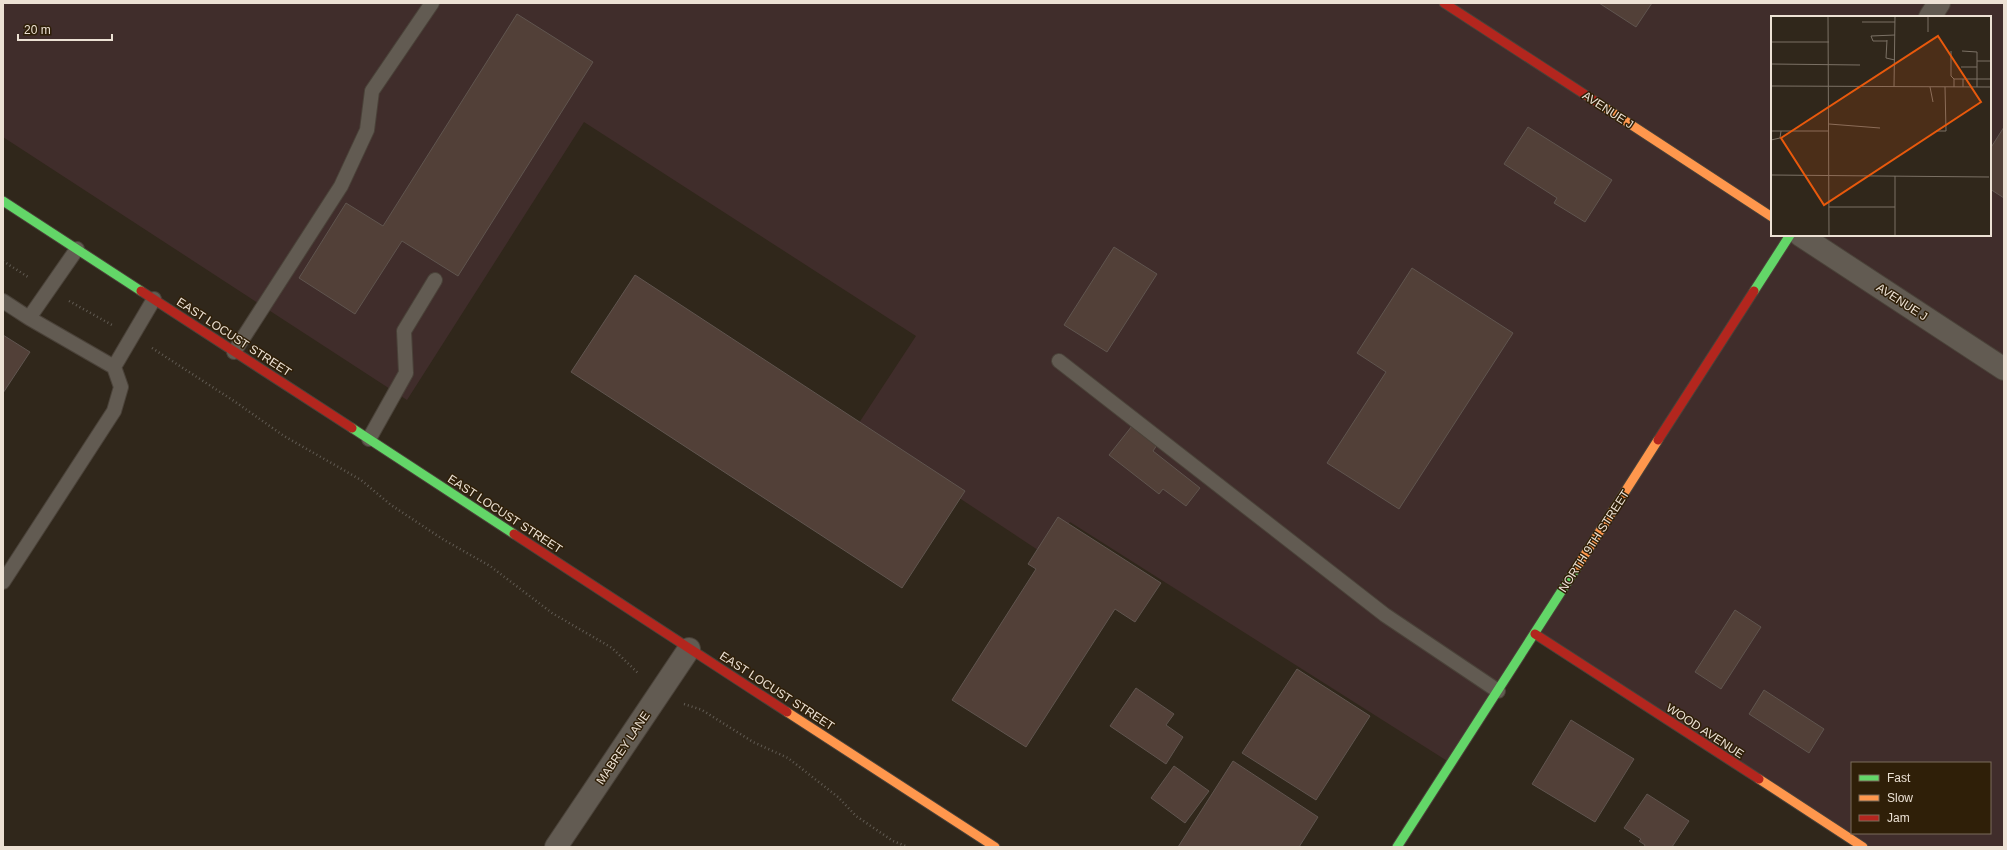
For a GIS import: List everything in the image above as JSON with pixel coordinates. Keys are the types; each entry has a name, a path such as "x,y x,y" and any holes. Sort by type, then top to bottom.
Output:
{"street":[{"name":"AVENUE J","path":"1444,3 1771,216"},
{"path":"1931,16 1939,3"},
{"name":"EAST LOCUST STREET","path":"3,201 995,847"},
{"name":"NORTH 9TH STREET","path":"1397,847 1498,692 1789,236"},
{"name":"AVENUE J","path":"1802,236 2004,370"},
{"name":"WOOD AVENUE","path":"1535,634 1863,847"},
{"name":"MABREY LANE","path":"556,847 689,649"}],"lane":[{"path":"234,352 341,186 367,130 372,91 432,3"},
{"path":"29,318 50,290 77,249"},
{"path":"369,439 406,373 404,331 435,280"},
{"path":"114,367 154,299"},
{"path":"3,301 29,318 114,367 121,387 114,411 3,582"},
{"path":"1059,361 1385,615 1498,692"}],"path":[{"path":"3,261 50,290 132,336 234,401 284,436 361,480 390,504 444,540 490,566 552,613 612,648 631,668 662,691 680,702 702,710 753,742 788,758 838,798 856,816 893,841 908,847"}],"shaded area":[{"path":"3,3 2004,3 2004,847 1863,847 1535,634 1452,764 1070,522 1047,556 855,429 916,336 584,122 407,400 3,137"}],"building":[{"path":"1599,3 1652,3 1636,27"},
{"path":"517,14 593,62 458,276 402,241 355,314 299,278 346,203 383,226"},
{"path":"1528,127 1612,180 1585,222 1554,203 1557,198 1504,164"},
{"path":"2004,127 2004,198 1991,190 1991,147"},
{"path":"1114,247 1157,274 1107,352 1064,325"},
{"path":"1412,268 1513,333 1399,509 1327,463 1386,372 1357,353"},
{"path":"635,275 965,491 902,588 571,372"},
{"path":"3,335 30,352 3,393"},
{"path":"1132,426 1157,445 1153,451 1200,488 1186,506 1163,489 1159,494 1109,455"},
{"path":"1058,517 1161,583 1135,622 1115,609 1026,747 952,700 1036,569 1028,564"},
{"path":"1735,610 1761,627 1721,689 1695,672"},
{"path":"1297,669 1370,716 1316,800 1242,753"},
{"path":"1136,688 1174,714 1166,725 1183,737 1166,764 1110,726"},
{"path":"1764,690 1824,729 1809,753 1749,714"},
{"path":"1571,720 1634,759 1595,822 1532,784"},
{"path":"1233,761 1318,817 1299,847 1178,847"},
{"path":"1174,766 1209,791 1185,823 1151,798"},
{"path":"1647,794 1689,821 1672,847 1644,847 1645,845 1639,841 1641,839 1624,828"}],"traffic: fast":[{"path":"3,201 141,291"},
{"path":"1754,291 1789,236"},
{"path":"352,428 514,534"},
{"path":"1397,847 1577,567"}],"traffic: slow":[{"path":"1601,105 1771,216"},
{"path":"1577,567 1658,440"},
{"path":"787,712 995,847"},
{"path":"1759,779 1863,847"}],"traffic: jam":[{"path":"1444,3 1601,105"},
{"path":"141,291 352,428"},
{"path":"1658,440 1754,291"},
{"path":"514,534 787,712"},
{"path":"1535,634 1759,779"}]}
